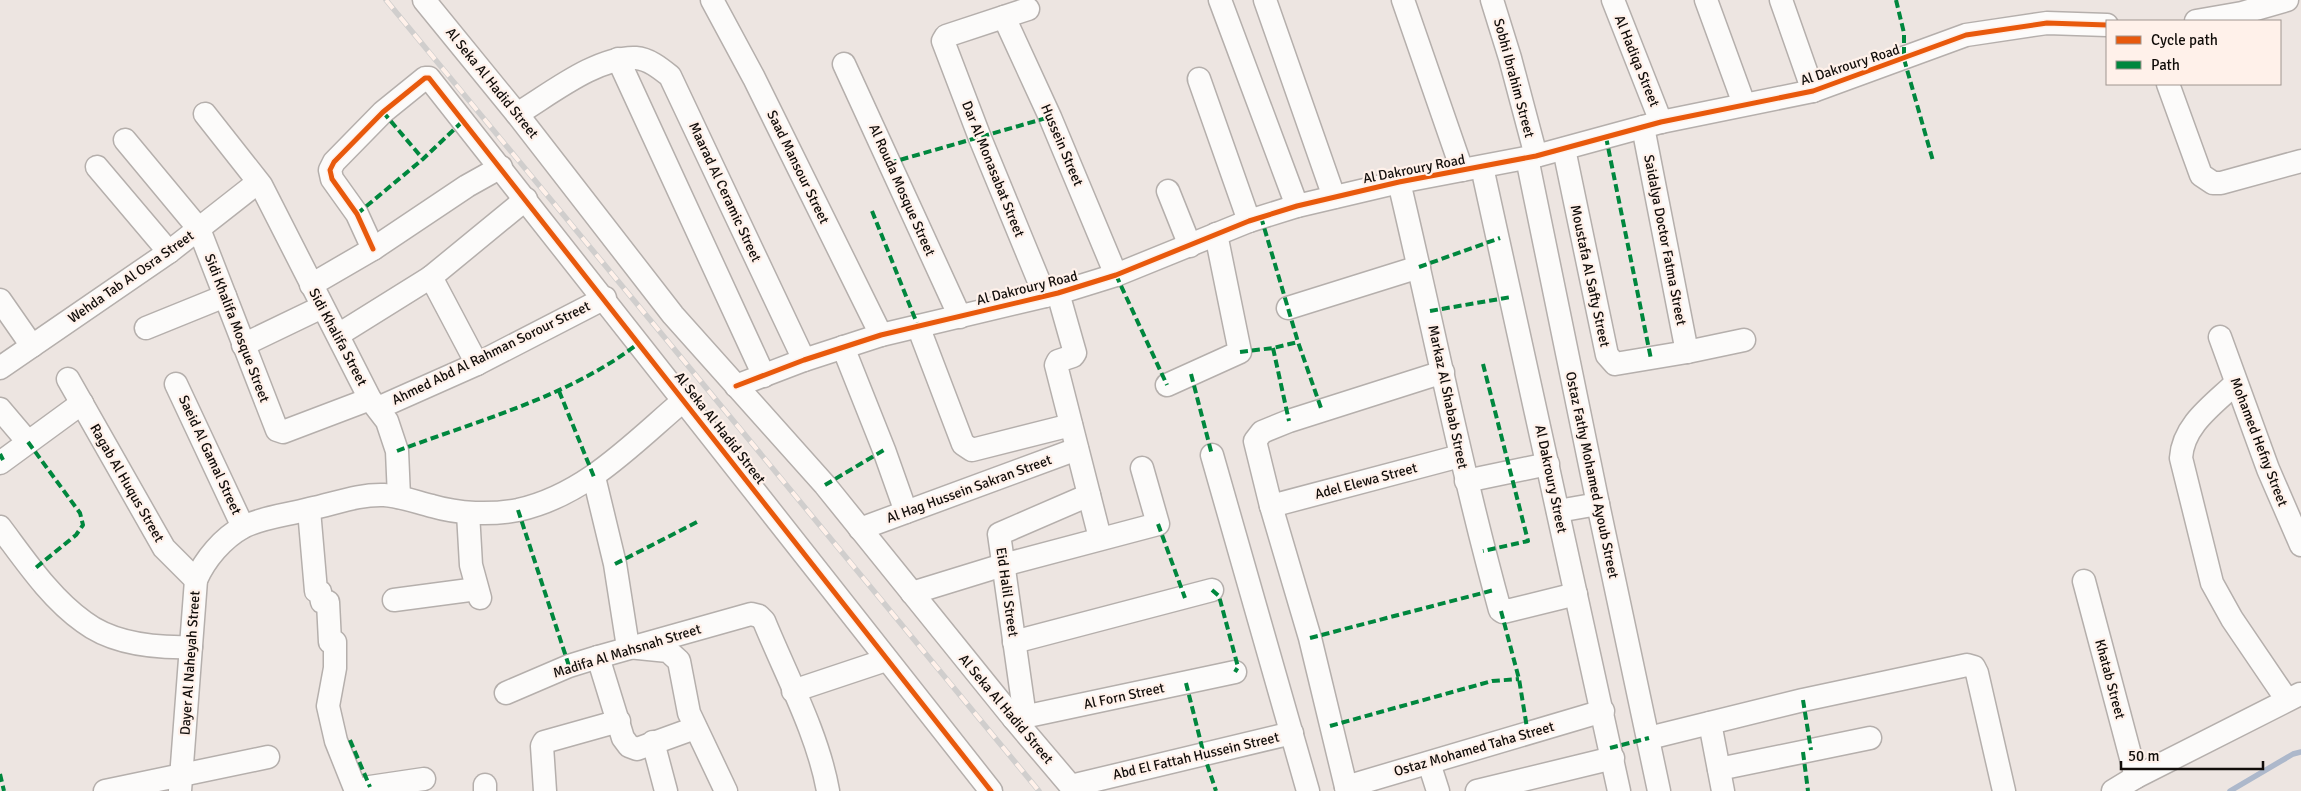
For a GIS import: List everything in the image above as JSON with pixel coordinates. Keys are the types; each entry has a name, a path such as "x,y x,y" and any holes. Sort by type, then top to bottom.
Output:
{"street":[{"name":"Al Seka Al Hadid Street","path":"424,0 517,114 673,315 825,485 912,593 1019,718 1073,789"},
{"name":"Saad Mansour Street","path":"712,0 754,78 881,335"},
{"path":"1220,0 1297,206"},
{"path":"1265,0 1334,197"},
{"name":"Al Dakroury Street","path":"1404,0 1472,168 1548,464 1619,791"},
{"name":"Sobhi Ibrahim Street","path":"1492,0 1531,157"},
{"name":"Al Hadiqa Street","path":"1613,0 1652,125"},
{"path":"1706,0 1744,104"},
{"path":"1781,0 1812,91"},
{"path":"2202,20 2242,13 2287,0"},
{"path":"1004,16 1028,9"},
{"name":"Dar Al Monasabat Street","path":"1004,16 946,36 943,41 980,138 1052,294 1075,353 1072,356 1059,360 1056,364 1071,425"},
{"name":"Hussein Street","path":"1004,16 1050,117 1116,275"},
{"name":"Al Dakroury Road","path":"736,386 843,346 1052,294 1116,275 1249,221 1297,206 1399,182 1531,157 1652,125 1812,91 1966,35 2047,23 2106,25"},
{"name":"Maarad Al Ceramic Street","path":"618,59 637,58 655,64 670,76 804,360"},
{"path":"517,114 592,69 618,59 764,376"},
{"name":"Al Rouda Mosque Street","path":"844,64 960,317"},
{"name":"Al Seka Al Hadid Street","path":"373,249 357,214 332,179 330,170 334,162 383,112 425,78 430,78 605,298 886,660 991,791"},
{"path":"1199,79 1249,221"},
{"path":"2168,85 2201,175 2206,180 2221,183 2301,160"},
{"name":"Sidi Khalifa Street","path":"205,114 257,183 261,185 322,307 374,404 387,421 397,451 399,497"},
{"name":"Saidalya Doctor Fatma Street","path":"1652,125 1688,352"},
{"name":"Sidi Khalifa Mosque Street","path":"125,140 199,229 275,428"},
{"name":"Moustafa Al Safty Street","path":"1564,149 1607,355 1615,364 1688,352"},
{"name":"Ostaz Fathy Mohamed Ayoub Street","path":"1531,157 1598,504 1660,791"},
{"path":"97,167 169,252"},
{"path":"311,285 373,249 467,186 501,168"},
{"name":"Markaz Al Shabab Street","path":"1399,182 1420,267 1460,456 1501,612 1576,594"},
{"name":"Wehda Tab Al Osra Street","path":"0,368 169,252 257,183"},
{"path":"1168,191 1190,246"},
{"path":"338,335 431,277 526,199"},
{"path":"1167,385 1240,352 1216,234"},
{"path":"1288,308 1420,267"},
{"path":"431,277 477,364"},
{"path":"146,328 225,296"},
{"name":"Ahmed Abd Al Rahman Sorour Street","path":"275,428 283,432 374,404 477,364 605,298"},
{"path":"0,300 32,346"},
{"path":"243,345 322,307"},
{"path":"918,326 966,448 972,450 1071,425 1100,538"},
{"name":"Mohamed Hefny Street","path":"2220,337 2272,477 2301,545"},
{"path":"1688,352 1744,340"},
{"path":"843,346 906,512"},
{"path":"1347,789 1310,638 1271,506 1256,441 1262,432 1443,372"},
{"name":"Ragab Al Huqus Street","path":"68,379 164,548 196,580"},
{"path":"2113,791 2136,777 2294,697 2232,619 2212,583 2181,458 2182,446 2192,426 2236,383"},
{"name":"Saeid Al Gamal Street","path":"176,384 243,527"},
{"name":"Dayer Al Naheyah Street","path":"181,783 196,580 202,564 243,527 365,496 399,497 434,507 468,513 518,510 560,496 594,476 684,400"},
{"path":"0,463 82,403"},
{"path":"0,409 28,442"},
{"name":"Al Hag Hussein Sakran Street","path":"860,529 1078,449"},
{"path":"1212,455 1308,791"},
{"name":"Adel Elewa Street","path":"1271,506 1460,456"},
{"path":"1466,481 1548,464"},
{"path":"912,593 1003,565 1158,524 1142,468"},
{"path":"594,476 615,564 628,647 668,651 675,655 682,668 685,696 695,728 726,791"},
{"name":"Eid Halil Street","path":"1019,718 1014,642 1000,532 1089,495"},
{"path":"1558,511 1598,504"},
{"path":"309,510 316,592 320,592 322,602 328,602 330,642 335,642 335,668 328,706 336,741 357,791 370,787 411,784"},
{"path":"394,600 478,594 471,565 468,513"},
{"path":"0,527 58,599 84,623 116,638 167,648 191,647"},
{"name":"Khatab Street","path":"2084,581 2136,777"},
{"path":"1014,642 1212,590"},
{"name":"Madifa Al Mahsnah Street","path":"506,693 569,666 628,647 751,614 759,616 764,621 793,690"},
{"path":"598,657 623,738 629,746 637,749 695,728"},
{"path":"828,791 825,774 810,729 793,690 886,660"},
{"path":"1648,738 1803,700 1967,666 1974,667 2004,791"},
{"name":"Al Forn Street","path":"1019,718 1235,672"},
{"name":"Ostaz Mohamed Taha Street","path":"1347,789 1603,711"},
{"path":"545,791 542,746 544,742 619,721"},
{"path":"1710,723 1723,791"},
{"name":"Abd El Fattah Hussein Street","path":"1073,789 1292,734"},
{"path":"1719,769 1870,738"},
{"path":"653,742 666,791"},
{"path":"105,791 181,783 268,757"},
{"path":"1477,791 1613,758"},
{"path":"1429,763 1438,791"}],"waterway":[{"path":"2230,791 2293,754 2301,752"}],"railway":[{"path":"386,0 1039,791"}],"marked path":[{"path":"1896,0 1904,33 1904,59 1933,161"},
{"path":"383,112 423,159"},
{"path":"889,163 1050,117"},
{"path":"357,214 423,159 463,121"},
{"path":"1606,137 1651,359"},
{"path":"872,211 918,326"},
{"path":"1261,217 1298,342 1322,411"},
{"path":"1419,267 1500,238"},
{"path":"1116,275 1167,385"},
{"path":"1430,311 1511,297"},
{"path":"1240,352 1273,348 1298,342"},
{"path":"397,451 553,393 612,362 639,343"},
{"path":"1273,348 1289,421"},
{"path":"1483,364 1528,541 1483,551"},
{"path":"1191,374 1212,455"},
{"path":"559,391 594,477"},
{"path":"28,442 80,513 83,525 76,535 33,570"},
{"path":"825,485 884,450"},
{"path":"0,454 3,460"},
{"path":"518,510 569,666"},
{"path":"615,564 699,521"},
{"path":"1158,524 1185,598"},
{"path":"1212,590 1219,596 1238,667 1235,672"},
{"path":"1310,638 1494,590"},
{"path":"1501,611 1519,679 1528,734"},
{"path":"1330,726 1492,681 1519,679"},
{"path":"1186,683 1204,755 1216,791"},
{"path":"1803,700 1811,750"},
{"path":"1610,748 1649,738"},
{"path":"350,740 370,787"},
{"path":"1803,752 1808,791"},
{"path":"0,774 4,791"}],"cycle path":[{"path":"736,386 804,360 881,335 1058,293 1116,275 1249,221 1297,206 1399,182 1536,156 1661,122 1813,91 1966,35 2047,23 2106,25"},
{"path":"373,249 357,214 332,179 330,170 334,162 383,112 425,78 429,78 991,791"}]}
